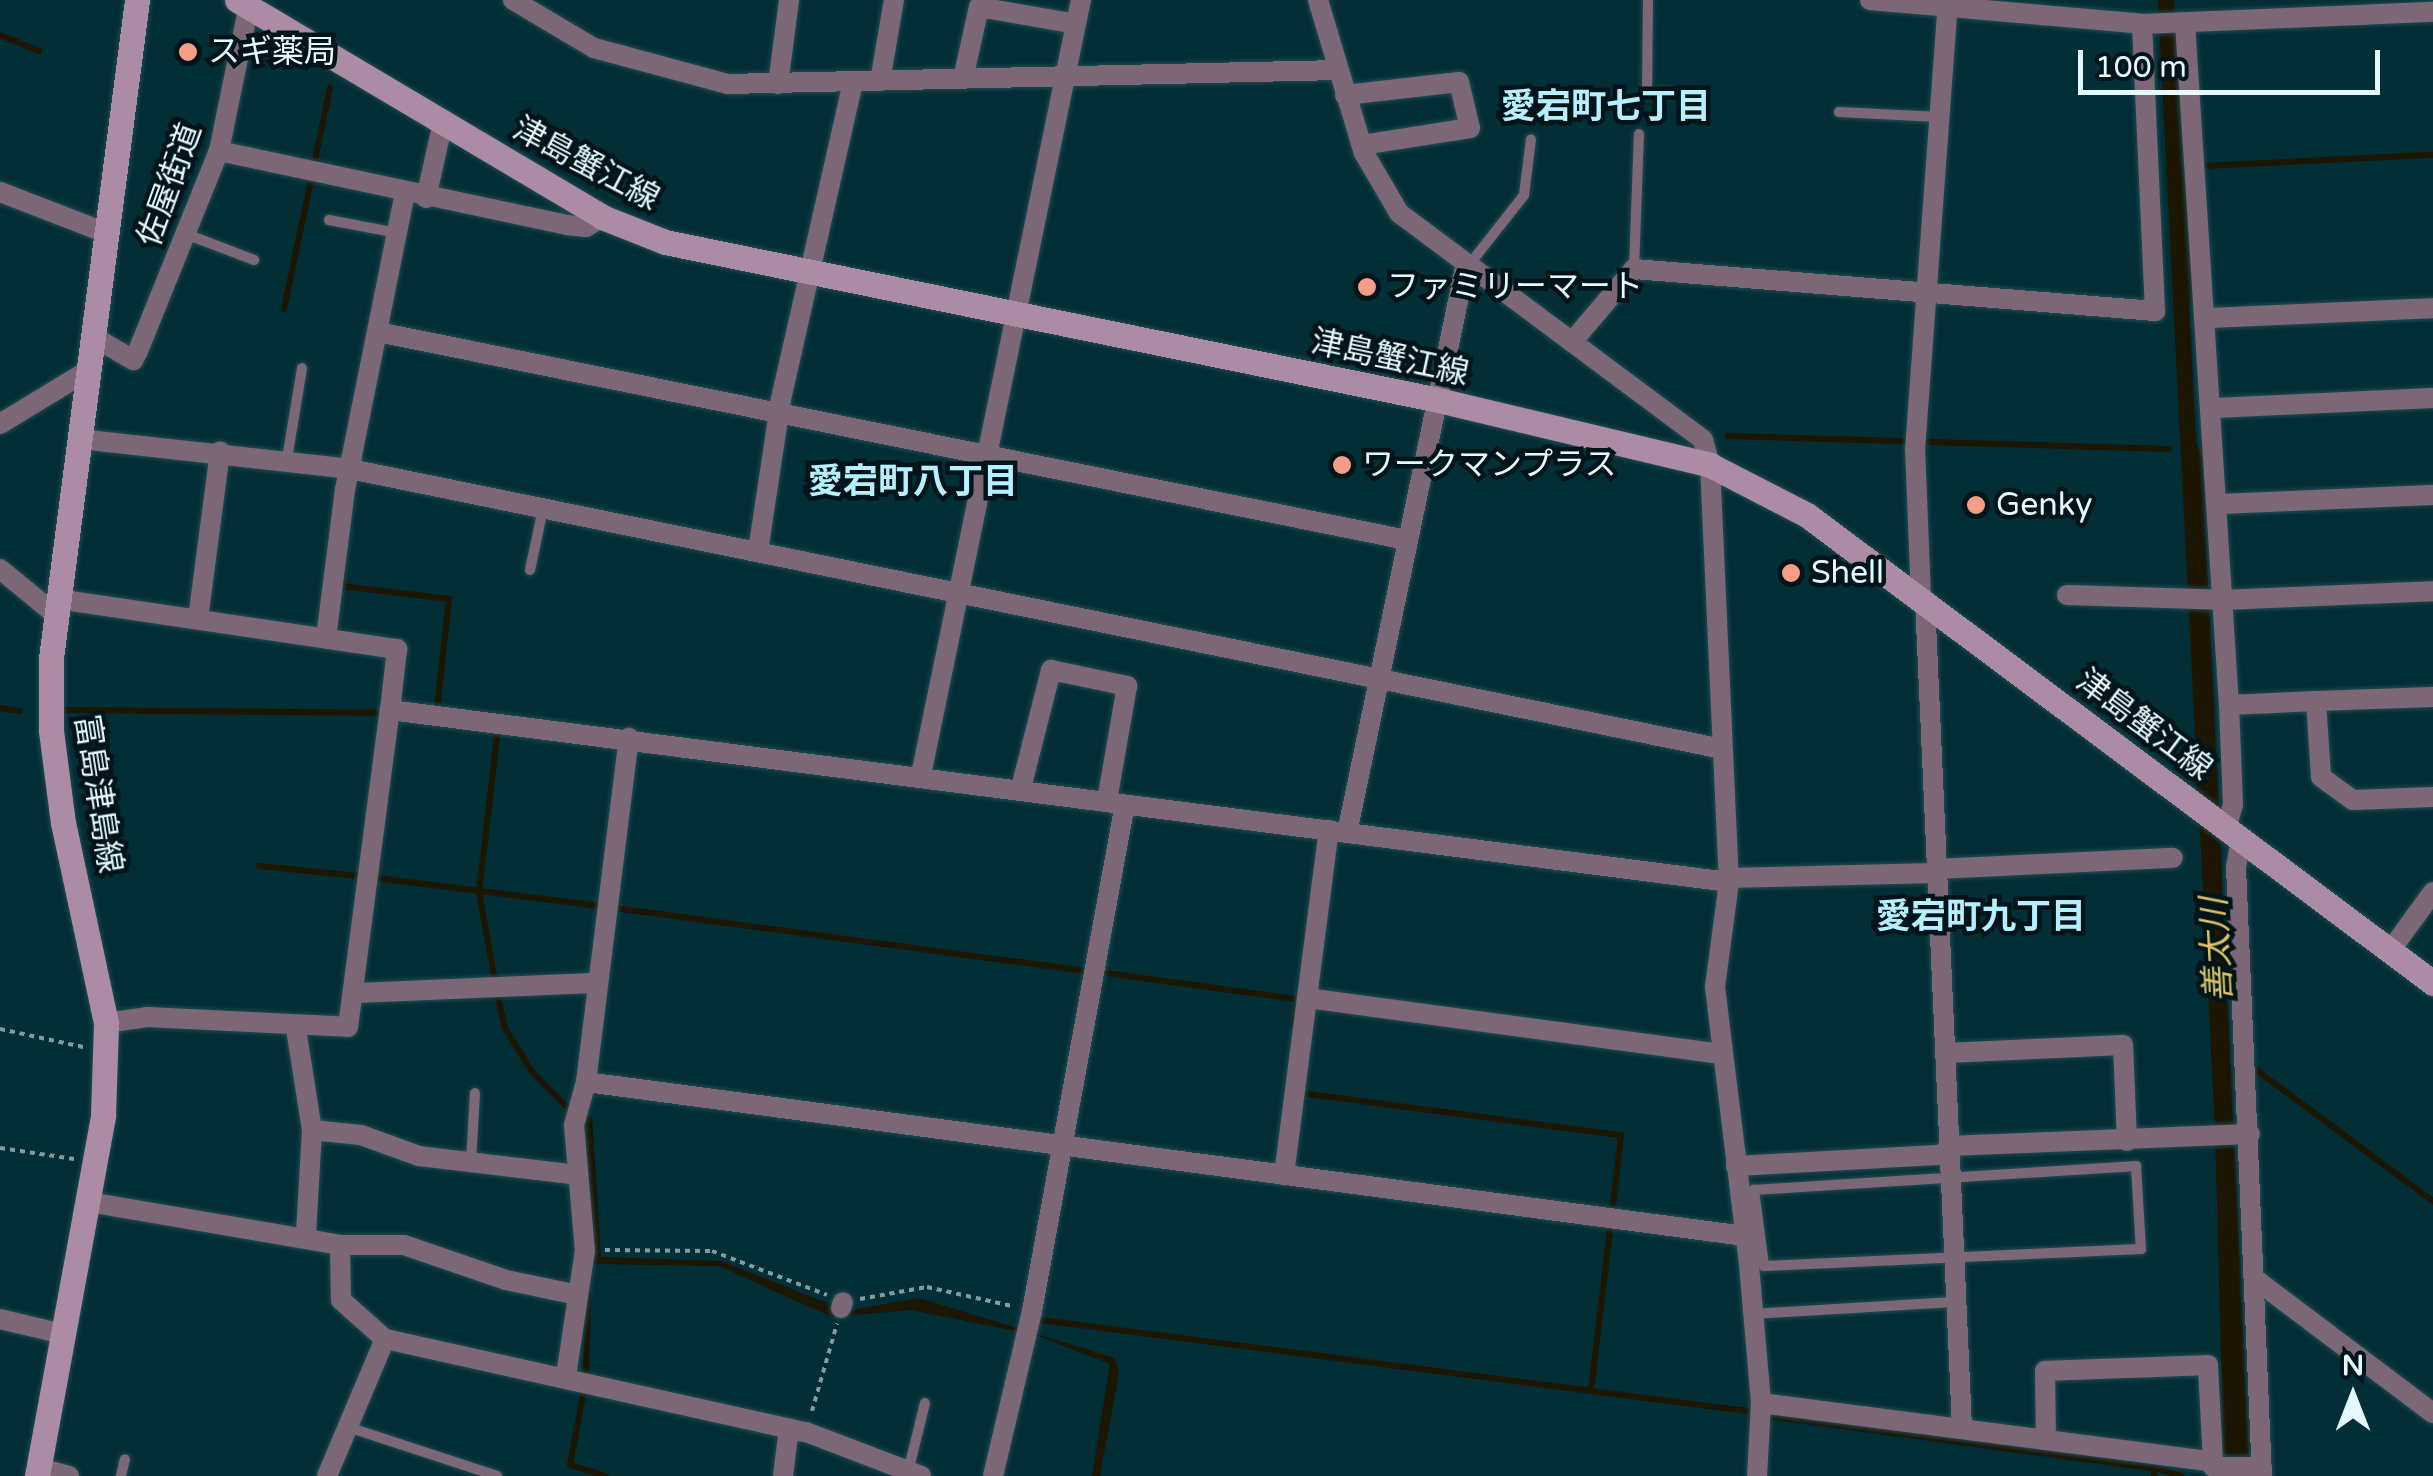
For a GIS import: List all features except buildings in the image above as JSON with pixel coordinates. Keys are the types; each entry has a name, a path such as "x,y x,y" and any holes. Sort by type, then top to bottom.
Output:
{"main road":[{"name":"富島津島線","path":"38,1472 89,1202 105,1051 106,1022 54,754 57,607 136,0"},
{"name":"津島蟹江線","path":"244,2 602,217 665,242 1434,399 1710,465 1807,515 1923,598 2433,983"}],"street":[{"path":"514,0 594,48 727,84 1338,70"},
{"path":"778,84 790,0"},
{"path":"880,81 894,0"},
{"path":"921,776 964,593 1081,0"},
{"path":"1318,0 1361,144 1399,213 1703,440 1710,465 1718,748 1728,880 1715,987 1753,1314 1760,1403 1758,1476"},
{"path":"1870,0 2149,24 2433,12"},
{"name":"佐屋街道","path":"92,336 134,360 220,151 244,2"},
{"path":"1948,4 1916,440 1951,1260 1962,1430"},
{"path":"963,80 979,7 1076,24"},
{"path":"1572,342 1634,269 2155,311 2149,24"},
{"path":"2183,24 2208,318 2219,599 2229,705 2260,1470 2216,1467"},
{"path":"758,551 781,412 853,82"},
{"path":"1345,95 1459,82 1470,128 1361,144"},
{"path":"426,198 443,122"},
{"path":"220,151 566,225 586,227 602,217"},
{"path":"0,192 106,233"},
{"path":"326,638 350,469 405,192"},
{"path":"1284,1175 1307,998 1338,831 1377,678 1434,399 1468,264"},
{"path":"2208,318 2433,308"},
{"path":"378,332 1407,540"},
{"path":"0,424 87,371"},
{"path":"2213,408 2433,398"},
{"path":"79,439 287,459 350,469 1718,748"},
{"path":"198,619 220,452"},
{"path":"2218,504 2433,495"},
{"path":"5,578 57,607 198,619 397,648 348,1026 296,1029 147,1017 106,1022"},
{"path":"2067,596 2219,599 2433,591"},
{"path":"993,1476 1030,1324 1064,1146 1116,802 1127,686 1051,670 1022,788"},
{"path":"2229,705 2433,696"},
{"path":"2316,701 2321,778 2353,800 2433,797"},
{"path":"390,710 1728,880 2174,858"},
{"path":"566,1376 574,1294 592,1251 578,1175 576,1116 586,1082 595,983 628,738"},
{"path":"2390,951 2433,892"},
{"path":"355,993 595,983"},
{"path":"1307,998 1722,1054"},
{"path":"296,1029 312,1130 306,1235"},
{"path":"1945,1054 2123,1045 2127,1141"},
{"path":"586,1082 1745,1236"},
{"path":"312,1130 472,1162 578,1175"},
{"path":"1949,1146 2247,1134"},
{"path":"1736,1166 1942,1155 1949,1146"},
{"path":"89,1202 306,1235 340,1246 404,1245 506,1280 574,1294"},
{"path":"340,1246 341,1300 386,1339 797,1430 914,1474"},
{"path":"2254,1279 2433,1413"},
{"path":"0,1319 63,1334"},
{"path":"327,1476 386,1339"},
{"path":"1760,1403 2213,1462 2208,1365 2045,1371 2046,1440"},
{"path":"784,1476 797,1430"},
{"path":"38,1472 69,1476"}],"lane":[{"path":"1648,0 1647,93 1669,93"},
{"path":"1839,112 1940,117"},
{"path":"1634,269 1640,134"},
{"path":"1468,264 1524,195 1531,138"},
{"path":"329,220 397,233"},
{"path":"186,234 254,260"},
{"path":"287,459 302,368"},
{"path":"530,570 543,508"},
{"path":"472,1162 475,1093"},
{"path":"2136,1166 2141,1249 1951,1260 1764,1266 1754,1190 2136,1166"},
{"path":"1753,1314 1954,1302"},
{"path":"914,1474 925,1403"},
{"path":"348,1427 496,1476"},
{"path":"121,1476 126,1459"}],"path":[{"path":"0,1029 105,1051"},
{"path":"0,1148 95,1162"},
{"path":"592,1251 712,1251 841,1310 927,1287 1030,1324"},
{"path":"797,1430 841,1310"}],"water":[{"name":"善太川","path":"2158,0 2174,0 2183,177 2189,184 2194,294 2189,303 2196,443 2202,456 2250,1476 2224,1464 2215,1129"},
{"path":"571,1112 592,1117 601,1257 721,1261 847,1311 919,1298 1115,1358 1119,1373 1100,1476 1092,1476 1110,1364 1036,1335 911,1310 832,1317 719,1266 593,1264 586,1123"}],"waterway":[{"path":"0,35 39,51"},
{"path":"314,165 330,88"},
{"path":"2204,166 2433,155"},
{"path":"284,309 311,180"},
{"path":"1728,436 2169,449"},
{"path":"343,578 342,586 449,599 437,709"},
{"path":"0,708 20,711"},
{"path":"61,710 381,713"},
{"path":"495,981 479,892 498,729"},
{"path":"259,866 359,876"},
{"path":"376,878 602,906"},
{"path":"614,908 1089,971"},
{"path":"1106,973 1297,999 1294,1025"},
{"path":"497,993 505,1028 533,1073 575,1115"},
{"path":"2255,1069 2433,1201"},
{"path":"1300,1093 1621,1135 1613,1206"},
{"path":"1591,1391 1610,1229"},
{"path":"586,1371 588,1296"},
{"path":"1041,1320 1747,1411"},
{"path":"584,1389 570,1465 605,1476"},
{"path":"1768,1416 2155,1468 2154,1476"},
{"path":"2155,1468 2181,1476"}],"place":[{"name":"スギ薬局","path":"188,52"},
{"name":"ファミリーマート","path":"1367,287"},
{"name":"ワークマンプラス","path":"1342,465"},
{"name":"Genky","path":"1976,505"},
{"name":"Shell","path":"1791,573"}],"district":[{"name":"愛宕町七丁目","path":"1606,107"},
{"name":"愛宕町八丁目","path":"913,482"},
{"name":"愛宕町九丁目","path":"1981,917"}]}
